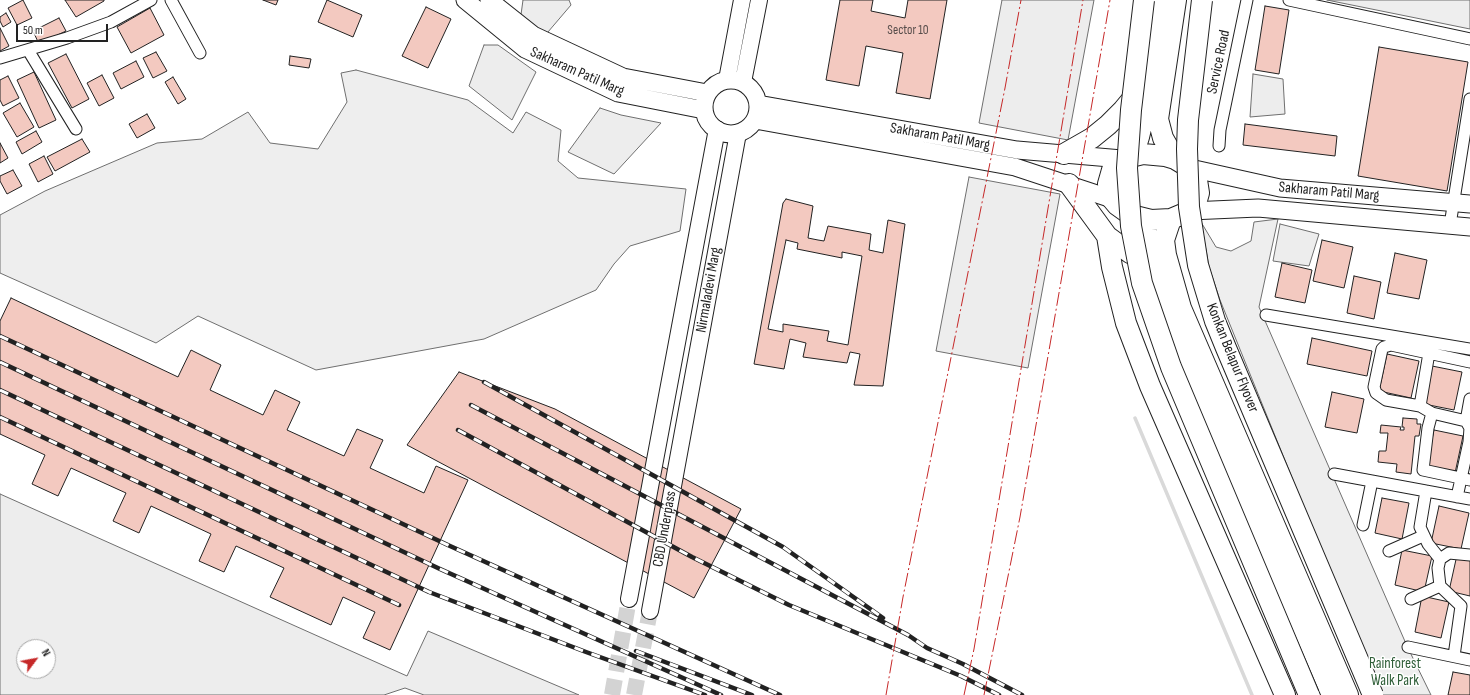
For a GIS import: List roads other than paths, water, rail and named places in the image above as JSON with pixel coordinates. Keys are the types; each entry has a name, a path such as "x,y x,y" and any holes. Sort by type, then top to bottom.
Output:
{"highway":[{"path":"1144,0 1131,110 1127,168 1131,226 1142,283 1171,367 1309,695"},
{"path":"1161,0 1140,137 1127,157 1112,170 1109,177 1106,196 1122,209 1144,219 1161,221 1171,219 1190,211 1197,200 1199,193 1197,180 1182,164 1163,138 1158,119 1176,0"},
{"name":"Konkan Belapur Flyover","path":"1202,0 1188,120 1187,149 1189,207 1198,265 1215,321 1223,341 1373,695"},
{"path":"1064,154 1092,138 1116,118 1136,94 1151,67"},
{"path":"1127,157 1154,154 1182,164"},
{"path":"1069,184 1107,236 1130,254 1153,264"},
{"path":"1144,219 1153,264 1173,326 1332,695"},
{"path":"1171,219 1165,233 1165,247 1181,308 1348,695"},
{"path":"1107,236 1119,301 1128,330 1150,386 1285,695"}],"main road":[{"name":"Sakharam Patil Marg","path":"465,0 525,49 618,93 706,101"},
{"name":"Sakharam Patil Marg","path":"489,0 533,35 623,77 706,101"},
{"path":"735,81 742,0"},
{"path":"735,81 758,0"},
{"path":"735,81 754,91 757,112 750,126 738,133 731,134 716,130 708,121 706,101 712,87 735,81"},
{"name":"Sakharam Patil Marg","path":"757,112 1017,150 1102,158 1127,157"},
{"name":"Sakharam Patil Marg","path":"757,112 1015,167 1106,196"},
{"name":"Nirmaladevi Marg","path":"658,443 716,130"},
{"name":"Nirmaladevi Marg","path":"680,447 738,133"},
{"path":"1102,158 1106,196"},
{"name":"Sakharam Patil Marg","path":"1182,164 1260,185 1280,188 1470,204"},
{"path":"1258,208 1260,185"},
{"name":"Sakharam Patil Marg","path":"1190,211 1258,208 1470,227"},
{"name":"CBD Underpass","path":"629,599 658,443"},
{"name":"CBD Underpass","path":"650,612 680,447"}],"street":[{"path":"0,58 111,22 151,0"},
{"path":"171,0 200,53"},
{"name":"Service Road","path":"1219,146 1220,130 1248,0"},
{"path":"1288,0 1470,39"},
{"path":"28,50 76,129"},
{"path":"1450,225 1452,202 1470,99"},
{"path":"1266,315 1470,349"},
{"path":"1420,406 1431,343"},
{"path":"1468,421 1432,413 1420,406 1386,400 1376,393 1374,387 1382,349 1384,346 1391,345 1470,362"},
{"path":"1457,496 1466,479 1470,428 1468,421 1470,399"},
{"path":"1432,413 1427,435 1423,470 1466,479"},
{"path":"1334,474 1470,499"},
{"path":"1364,525 1372,481"},
{"path":"1426,491 1420,528 1423,536 1440,559"},
{"path":"1389,551 1423,536"},
{"path":"1454,656 1466,605 1440,586 1438,568 1440,559 1449,553 1470,555"},
{"path":"1411,599 1440,586"},
{"path":"1408,647 1470,660"}],"waterway":[{"path":"1135,418 1252,695"}],"tunnel":[{"path":"612,695 629,599"},
{"path":"634,695 650,611"}],"railway":[{"path":"0,336 450,546 780,695"},
{"path":"0,362 440,569 721,695"},
{"path":"484,382 783,547 883,618"},
{"path":"0,390 429,592 586,652 705,695"},
{"path":"471,405 908,635 927,648 963,664 1022,695"},
{"path":"0,417 399,605"},
{"path":"458,430 692,557 789,605 961,676 999,695"},
{"path":"636,651 752,695"}],"park label":[{"name":"Rainforest Walk Park","path":"1395,672"}]}
